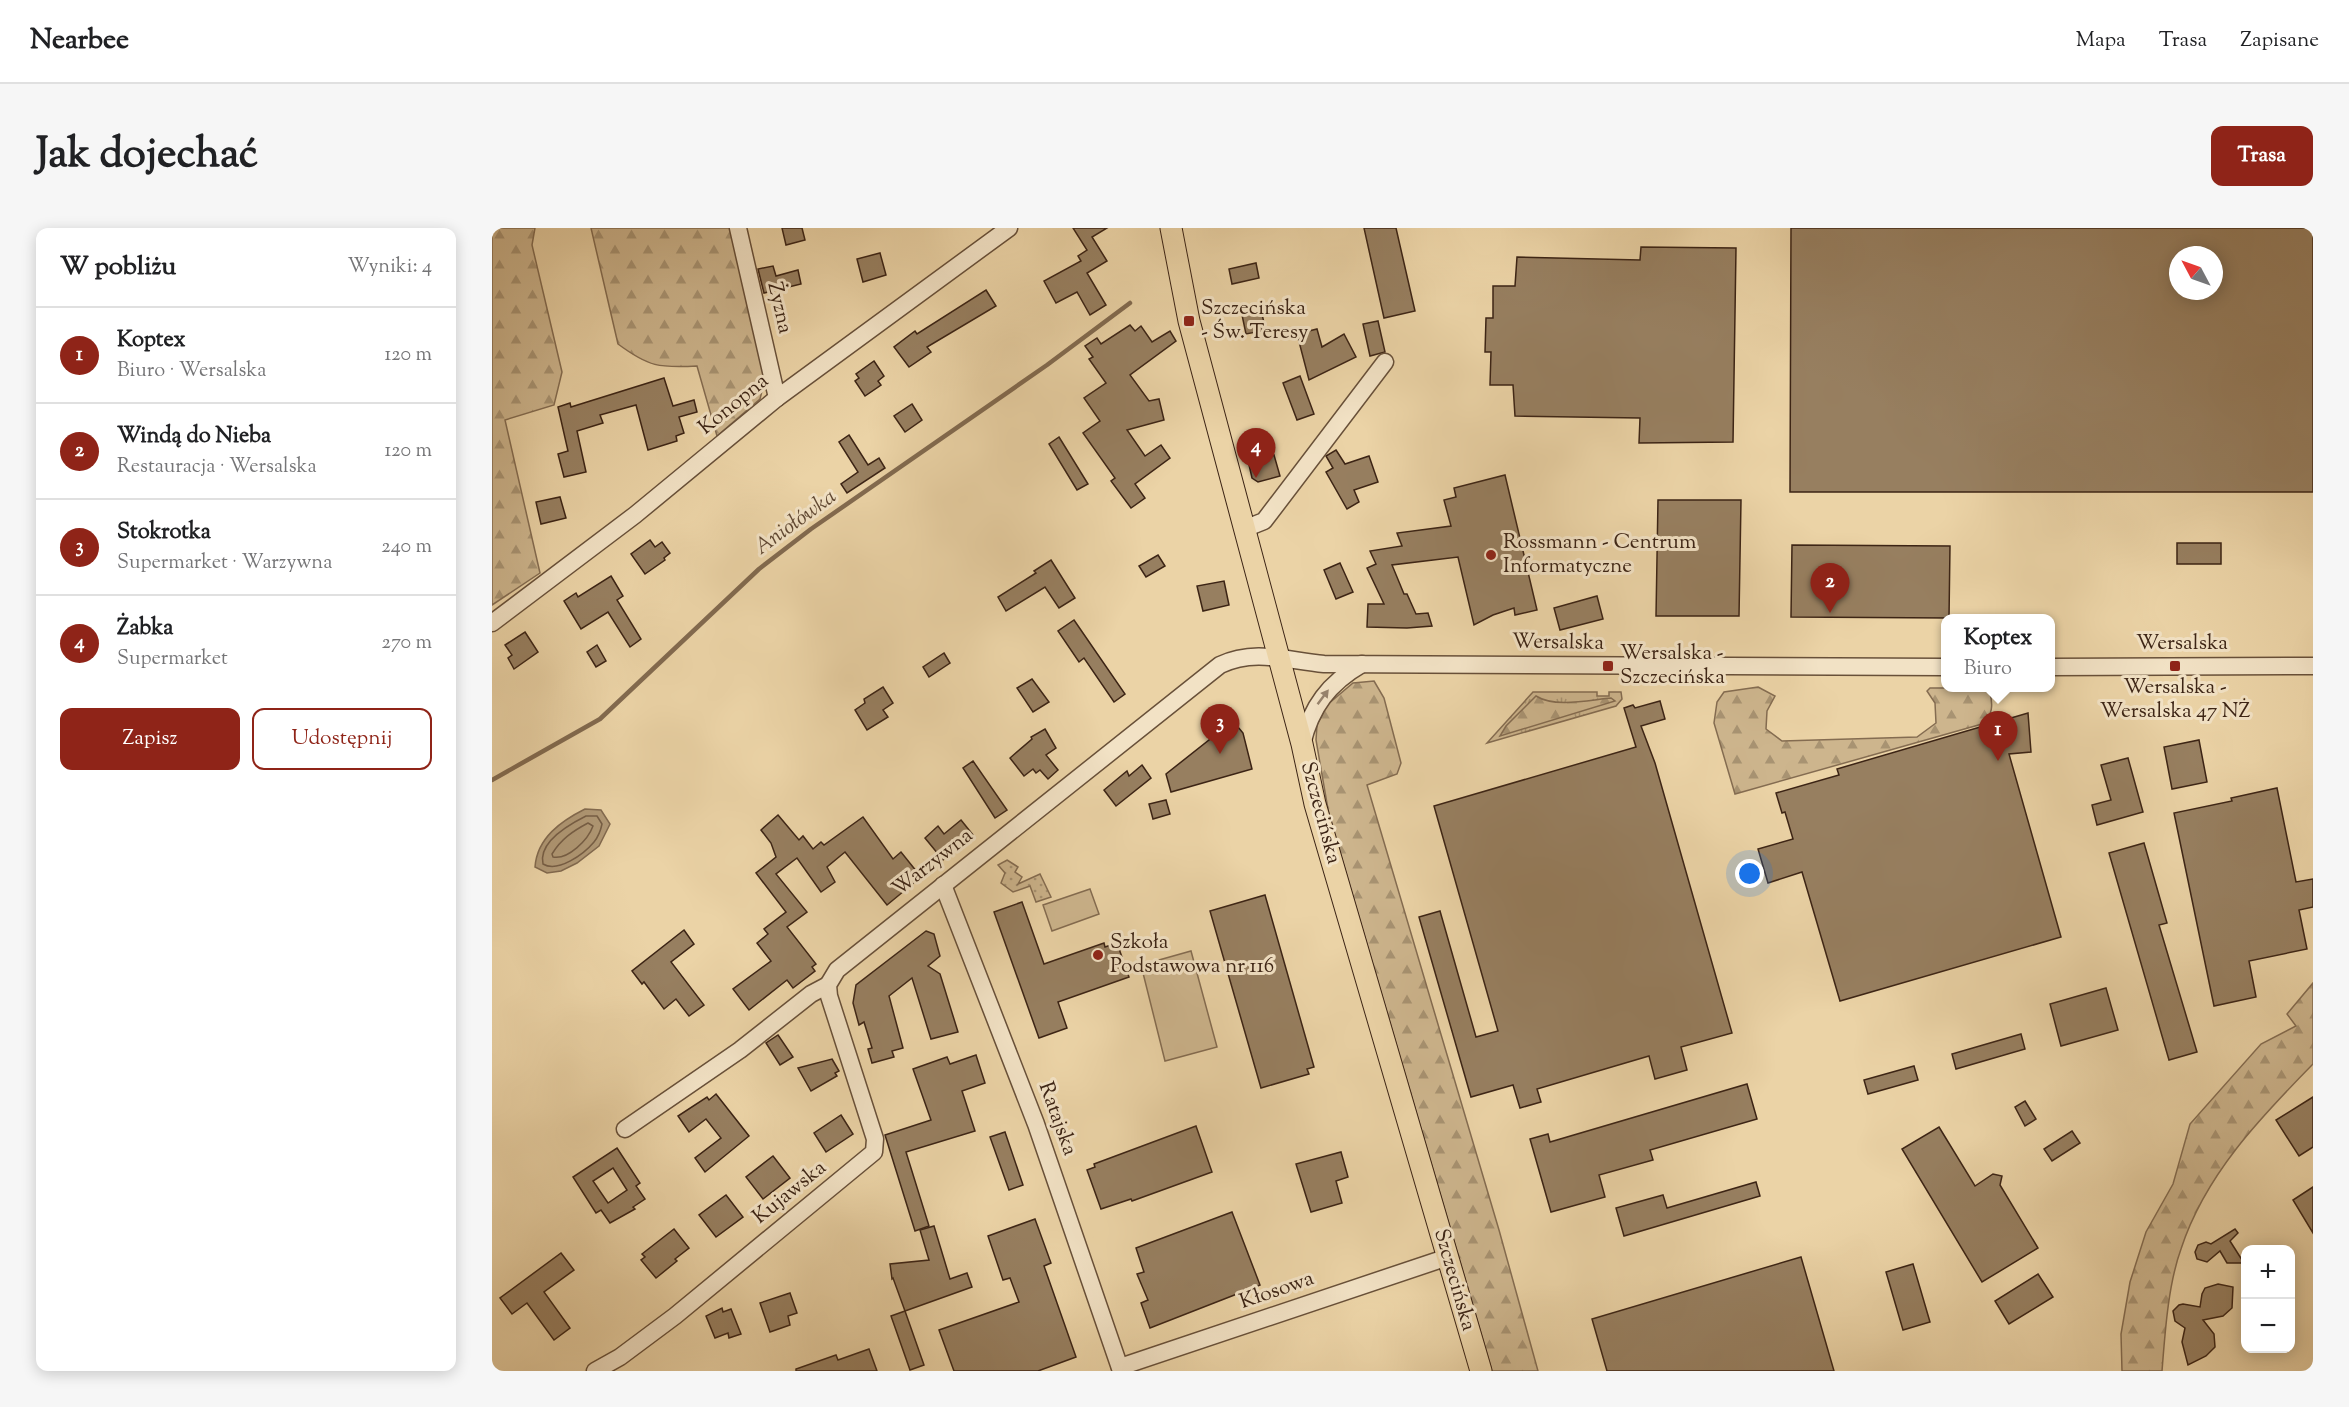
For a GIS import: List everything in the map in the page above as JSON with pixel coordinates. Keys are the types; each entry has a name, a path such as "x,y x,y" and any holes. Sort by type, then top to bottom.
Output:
{"main road":[{"name":"Szczecińska","path":"1171,228 1189,321 1316,804 1481,1371"},
{"name":"Szczecińska","path":"1176,251 1182,228"}],"street":[{"name":"Żyzna","path":"738,228 777,398"},
{"name":"Konopna","path":"492,623 634,515 777,398 1009,228"},
{"path":"1244,529 1264,521 1385,362"},
{"name":"Warzywna","path":"625,1129 740,1050 811,994 828,986 831,977 843,963 1220,665 1249,656 1279,657"},
{"name":"Wersalska","path":"1279,657 1314,663 1363,664 1941,667"},
{"path":"1302,744 1309,720 1319,701 1336,682 1363,664"},
{"name":"Wersalska","path":"2055,667 2313,666"},
{"name":"Ratajska","path":"942,885 1036,1124 1121,1369"},
{"name":"Kujawska","path":"595,1371 622,1364 675,1316 874,1152 875,1139 831,1007 828,986"},
{"name":"Kłosowa","path":"1121,1369 1448,1257"}],"green space":[{"path":"492,228 535,228 532,245 562,372 554,405 505,420 540,573 492,605"},
{"path":"591,228 733,228 766,375 760,399 717,436 697,366 673,367 647,362 618,344"},
{"path":"1374,681 1384,698 1401,763 1397,774 1367,785 1499,1230 1538,1371 1492,1371 1329,815 1316,740 1317,725 1327,705 1353,683"},
{"path":"1758,687 1775,696 1767,711 1766,729 1782,741 1917,737 1936,723 1935,703 1927,691 1930,688 1941,688 1941,692 1988,692 1990,693 1992,706 1988,717 1982,724 1735,794 1714,723 1717,702 1724,692"},
{"path":"1533,692 1597,692 1597,696 1609,696 1609,692 1621,692 1622,699 1616,706 1487,743"},
{"path":"1536,696 1553,702 1611,698 1615,701 1500,736 1506,726"},
{"path":"1007,860 1018,867 1015,872 1022,877 1018,884 1040,874 1051,897 1036,902 1030,886 1013,892 1001,883 1005,873 998,865"},
{"path":"1090,889 1099,914 1052,931 1043,905"},
{"path":"1191,951 1217,1047 1165,1061 1141,965"},
{"path":"2313,983 2313,1064 2273,1105 2236,1149 2204,1196 2191,1222 2173,1278 2162,1371 2122,1371 2121,1334 2130,1282 2146,1232 2173,1184 2190,1124 2261,1044 2296,1026 2287,1014"}],"water":[{"path":"585,809 601,810 610,824 599,846 577,863 561,871 547,873 535,867 540,847 545,839 567,819"}],"building":[{"path":"782,228 802,228 805,240 786,245"},
{"path":"1073,228 1107,228 1092,237 1107,261 1087,273 1106,305 1090,315 1077,292 1056,303 1044,281 1081,261 1078,256 1087,250"},
{"path":"1364,228 1396,228 1415,311 1384,318"},
{"path":"1791,228 2313,228 2313,492 1790,492"},
{"path":"1641,247 1736,248 1733,442 1639,443 1640,418 1515,416 1513,385 1490,385 1491,352 1485,352 1486,318 1493,318 1493,286 1515,286 1517,257 1640,260"},
{"path":"880,253 886,275 863,282 857,259"},
{"path":"1256,263 1259,278 1232,284 1229,269"},
{"path":"773,266 776,276 798,270 801,284 764,293 758,269"},
{"path":"986,290 996,306 927,347 931,352 909,367 894,347 915,331 917,334"},
{"path":"1261,310 1265,327 1262,331 1246,334 1242,315"},
{"path":"1378,321 1385,352 1370,356 1363,324"},
{"path":"1130,325 1135,331 1141,326 1152,342 1170,331 1176,341 1130,375 1149,401 1159,399 1164,420 1127,430 1145,456 1161,445 1170,458 1135,484 1145,498 1131,508 1111,481 1115,478 1083,433 1100,421 1084,398 1106,383 1089,359 1093,357 1085,346 1097,338 1101,344"},
{"path":"1317,329 1322,347 1344,334 1356,357 1309,380 1297,334"},
{"path":"874,361 884,376 878,381 881,385 865,396 855,381 859,378 856,374"},
{"path":"1300,376 1314,414 1297,420 1283,383"},
{"path":"664,378 673,406 694,400 697,412 679,417 684,433 676,436 677,441 648,450 636,405 600,415 603,423 577,431 586,472 564,477 558,454 568,451 558,407 570,403 571,407"},
{"path":"912,404 922,420 905,432 894,416"},
{"path":"849,435 868,465 879,458 885,468 847,493 841,484 858,472 839,442"},
{"path":"1059,437 1088,484 1077,490 1049,444"},
{"path":"1259,443 1263,459 1274,455 1280,476 1258,482 1252,478 1245,447"},
{"path":"1336,450 1345,464 1369,456 1378,482 1354,490 1359,502 1347,509 1326,472 1333,468 1326,456"},
{"name":"Rossmann - Centrum Informatyczne","path":"1505,475 1537,610 1515,615 1514,608 1474,625 1458,557 1392,565 1404,594 1407,594 1416,614 1428,613 1432,626 1367,627 1368,604 1384,604 1367,568 1376,564 1370,551 1402,546 1397,533 1451,526 1444,500 1456,497 1454,488"},
{"path":"560,497 566,518 541,524 536,502"},
{"path":"1658,500 1741,500 1739,616 1656,616"},
{"path":"650,540 655,547 662,542 670,553 664,558 665,560 645,574 631,554"},
{"path":"2177,543 2221,543 2221,564 2177,564"},
{"path":"1792,545 1950,546 1949,614 1941,614 1941,618 1791,617"},
{"path":"1158,555 1165,566 1146,577 1139,566"},
{"path":"1051,560 1075,598 1059,608 1045,587 1006,611 998,597 1036,573 1034,571"},
{"path":"1340,563 1353,592 1336,599 1324,570"},
{"path":"611,576 623,596 617,600 641,639 630,647 608,612 581,629 564,601 576,593 578,597"},
{"path":"1224,581 1229,605 1203,611 1197,586"},
{"path":"1597,596 1603,619 1560,630 1554,608"},
{"path":"1074,620 1125,694 1114,702 1084,658 1079,662 1058,631"},
{"path":"525,632 538,652 514,669 508,658 512,655 505,645"},
{"path":"597,645 606,661 596,667 587,652"},
{"path":"944,653 950,663 929,677 923,667"},
{"path":"1032,679 1049,702 1033,712 1017,688"},
{"path":"883,687 893,703 883,710 888,717 867,730 855,710 865,703 864,699"},
{"path":"1660,701 1665,719 1641,726 1655,763 1732,1033 1681,1047 1687,1070 1655,1079 1649,1056 1537,1089 1541,1102 1520,1108 1513,1085 1471,1097 1419,917 1440,911 1476,1037 1498,1031 1434,806 1636,747 1624,708 1633,705 1635,708"},
{"path":"2028,713 2031,752 2009,754 2061,937 1840,1001 1802,872 1768,883 1758,849 1793,839 1785,812 1782,813 1776,793 1839,775 1837,769"},
{"path":"1233,721 1243,733 1252,769 1171,792 1166,774"},
{"path":"1045,729 1056,748 1046,755 1058,770 1048,779 1040,770 1036,773 1033,769 1024,776 1010,758 1032,739 1031,737"},
{"path":"2199,740 2207,782 2172,789 2164,747"},
{"path":"2128,758 2143,812 2097,825 2092,805 2111,800 2101,765"},
{"path":"973,761 1007,810 995,818 963,768"},
{"path":"1142,765 1151,778 1116,806 1104,790 1127,771 1129,776"},
{"path":"2277,788 2296,882 2313,879 2313,907 2299,910 2307,949 2249,961 2256,997 2214,1006 2174,813 2232,801 2231,798"},
{"path":"1166,800 1170,814 1153,819 1149,804"},
{"path":"778,815 799,840 803,836 813,849 821,842 824,845 863,817 893,859 901,852 921,877 887,905 845,852 827,867 835,882 821,892 797,858 776,874 807,912 787,927 816,964 812,967 815,971 793,988 787,980 749,1010 733,989 771,961 757,943 768,934 764,929 786,912 756,873 776,857 771,843 761,830"},
{"path":"961,820 973,835 943,860 925,838 938,826 944,834"},
{"path":"2144,843 2167,923 2159,925 2197,1052 2169,1060 2109,853"},
{"path":"1265,895 1314,1067 1307,1069 1309,1074 1261,1088 1210,911"},
{"path":"1022,902 1044,964 1104,943 1105,947 1117,943 1129,977 1058,1002 1067,1028 1039,1038 994,912"},
{"path":"684,930 694,944 671,962 704,1005 689,1016 676,999 664,1009 644,982 642,984 632,971"},
{"path":"926,931 934,934 940,956 928,966 940,974 958,1032 931,1039 912,978 889,996 903,1048 892,1051 894,1057 872,1063 868,1049 872,1048 864,1022 859,1025 853,1003 856,985"},
{"path":"2106,988 2118,1030 2061,1046 2050,1004"},
{"path":"2021,1034 2025,1049 1956,1069 1952,1054"},
{"path":"778,1035 793,1057 780,1065 766,1043"},
{"path":"976,1055 985,1083 962,1091 975,1131 906,1152 929,1226 915,1231 885,1135 931,1120 913,1069 947,1057 950,1064"},
{"path":"832,1059 839,1071 835,1073 837,1076 811,1091 798,1068"},
{"path":"1914,1066 1918,1080 1868,1094 1864,1080"},
{"path":"1747,1084 1757,1119 1650,1150 1653,1160 1599,1175 1605,1197 1551,1212 1530,1139 1548,1134 1550,1142"},
{"path":"716,1094 749,1136 705,1172 695,1158 721,1138 706,1119 689,1132 678,1116 707,1097 709,1100"},
{"path":"2313,1097 2313,1147 2299,1156 2276,1120"},
{"path":"2025,1101 2036,1119 2025,1126 2015,1107"},
{"path":"841,1115 853,1134 826,1152 814,1133"},
{"path":"1196,1126 1212,1172 1132,1201 1131,1199 1101,1209 1087,1170 1095,1167 1094,1164"},
{"path":"1939,1127 1975,1186 1993,1174 2002,1176 2000,1185 2038,1248 1982,1282 1902,1149"},
{"path":"2072,1131 2080,1143 2052,1161 2044,1149"},
{"path":"1005,1132 1023,1185 1009,1190 990,1137"},
{"path":"617,1148 640,1183 636,1186 645,1199 633,1207 635,1209 610,1223 601,1210 596,1213 573,1177","holes":["613,1168 627,1190 608,1203 593,1181"]},
{"path":"1341,1152 1348,1177 1336,1181 1342,1203 1311,1212 1296,1164"},
{"path":"773,1156 790,1178 763,1199 746,1177"},
{"path":"1756,1182 1760,1196 1624,1236 1616,1208 1663,1195 1667,1208"},
{"path":"2313,1187 2313,1233 2293,1200"},
{"path":"726,1195 743,1217 716,1237 699,1215"},
{"path":"1232,1212 1260,1285 1150,1328 1141,1303 1148,1300 1137,1274 1144,1272 1136,1248"},
{"path":"1035,1219 1051,1263 1044,1266 1076,1357 1038,1371 954,1371 939,1330 1019,1302 1010,1278 1003,1280 988,1236"},
{"path":"934,1226 950,1279 967,1273 972,1287 905,1311 892,1279 890,1264 929,1260 920,1230"},
{"path":"674,1229 689,1248 656,1278 641,1260 645,1257 642,1254"},
{"path":"2235,1229 2238,1233 2230,1241 2241,1258 2241,1263 2227,1263 2220,1251 2207,1262 2197,1259 2195,1252 2198,1245 2206,1242 2211,1244"},
{"path":"561,1253 574,1270 544,1292 570,1328 554,1340 527,1303 512,1314 500,1298"},
{"path":"1801,1257 1834,1371 1607,1371 1592,1319"},
{"path":"1913,1264 1930,1322 1903,1330 1886,1272"},
{"path":"2038,1274 2053,1297 2009,1324 1995,1301"},
{"path":"2218,1284 2233,1287 2232,1308 2223,1316 2203,1320 2214,1334 2215,1347 2206,1356 2188,1365 2182,1342 2185,1328 2175,1321 2173,1311 2183,1304 2200,1307 2205,1288"},
{"path":"790,1293 797,1313 788,1316 790,1325 770,1332 760,1303"},
{"path":"722,1308 723,1312 731,1309 741,1334 729,1338 728,1333 715,1338 706,1316"},
{"path":"905,1311 924,1365 910,1370 891,1316"},
{"path":"869,1349 877,1371 796,1371 796,1369 836,1355 838,1360"}],"waterway":[{"name":"Aniołówka","path":"492,780 600,719 759,569 811,529 1047,365 1130,303"}],"place":[{"name":"Szczecińska - Św. Teresy","path":"1189,321"},
{"name":"Żabka","path":"1256,478"},
{"name":"Rossmann - Centrum Informatyczne","path":"1491,555"},
{"name":"Windą do Nieba","path":"1830,613"},
{"name":"Wersalska - Szczecińska","path":"1608,666"},
{"name":"Wersalska - Wersalska 47 NŻ","path":"2175,666"},
{"name":"Stokrotka","path":"1220,754"},
{"name":"Koptex","path":"1998,761"},
{"name":"Szkoła Podstawowa nr 116","path":"1098,955"}]}
